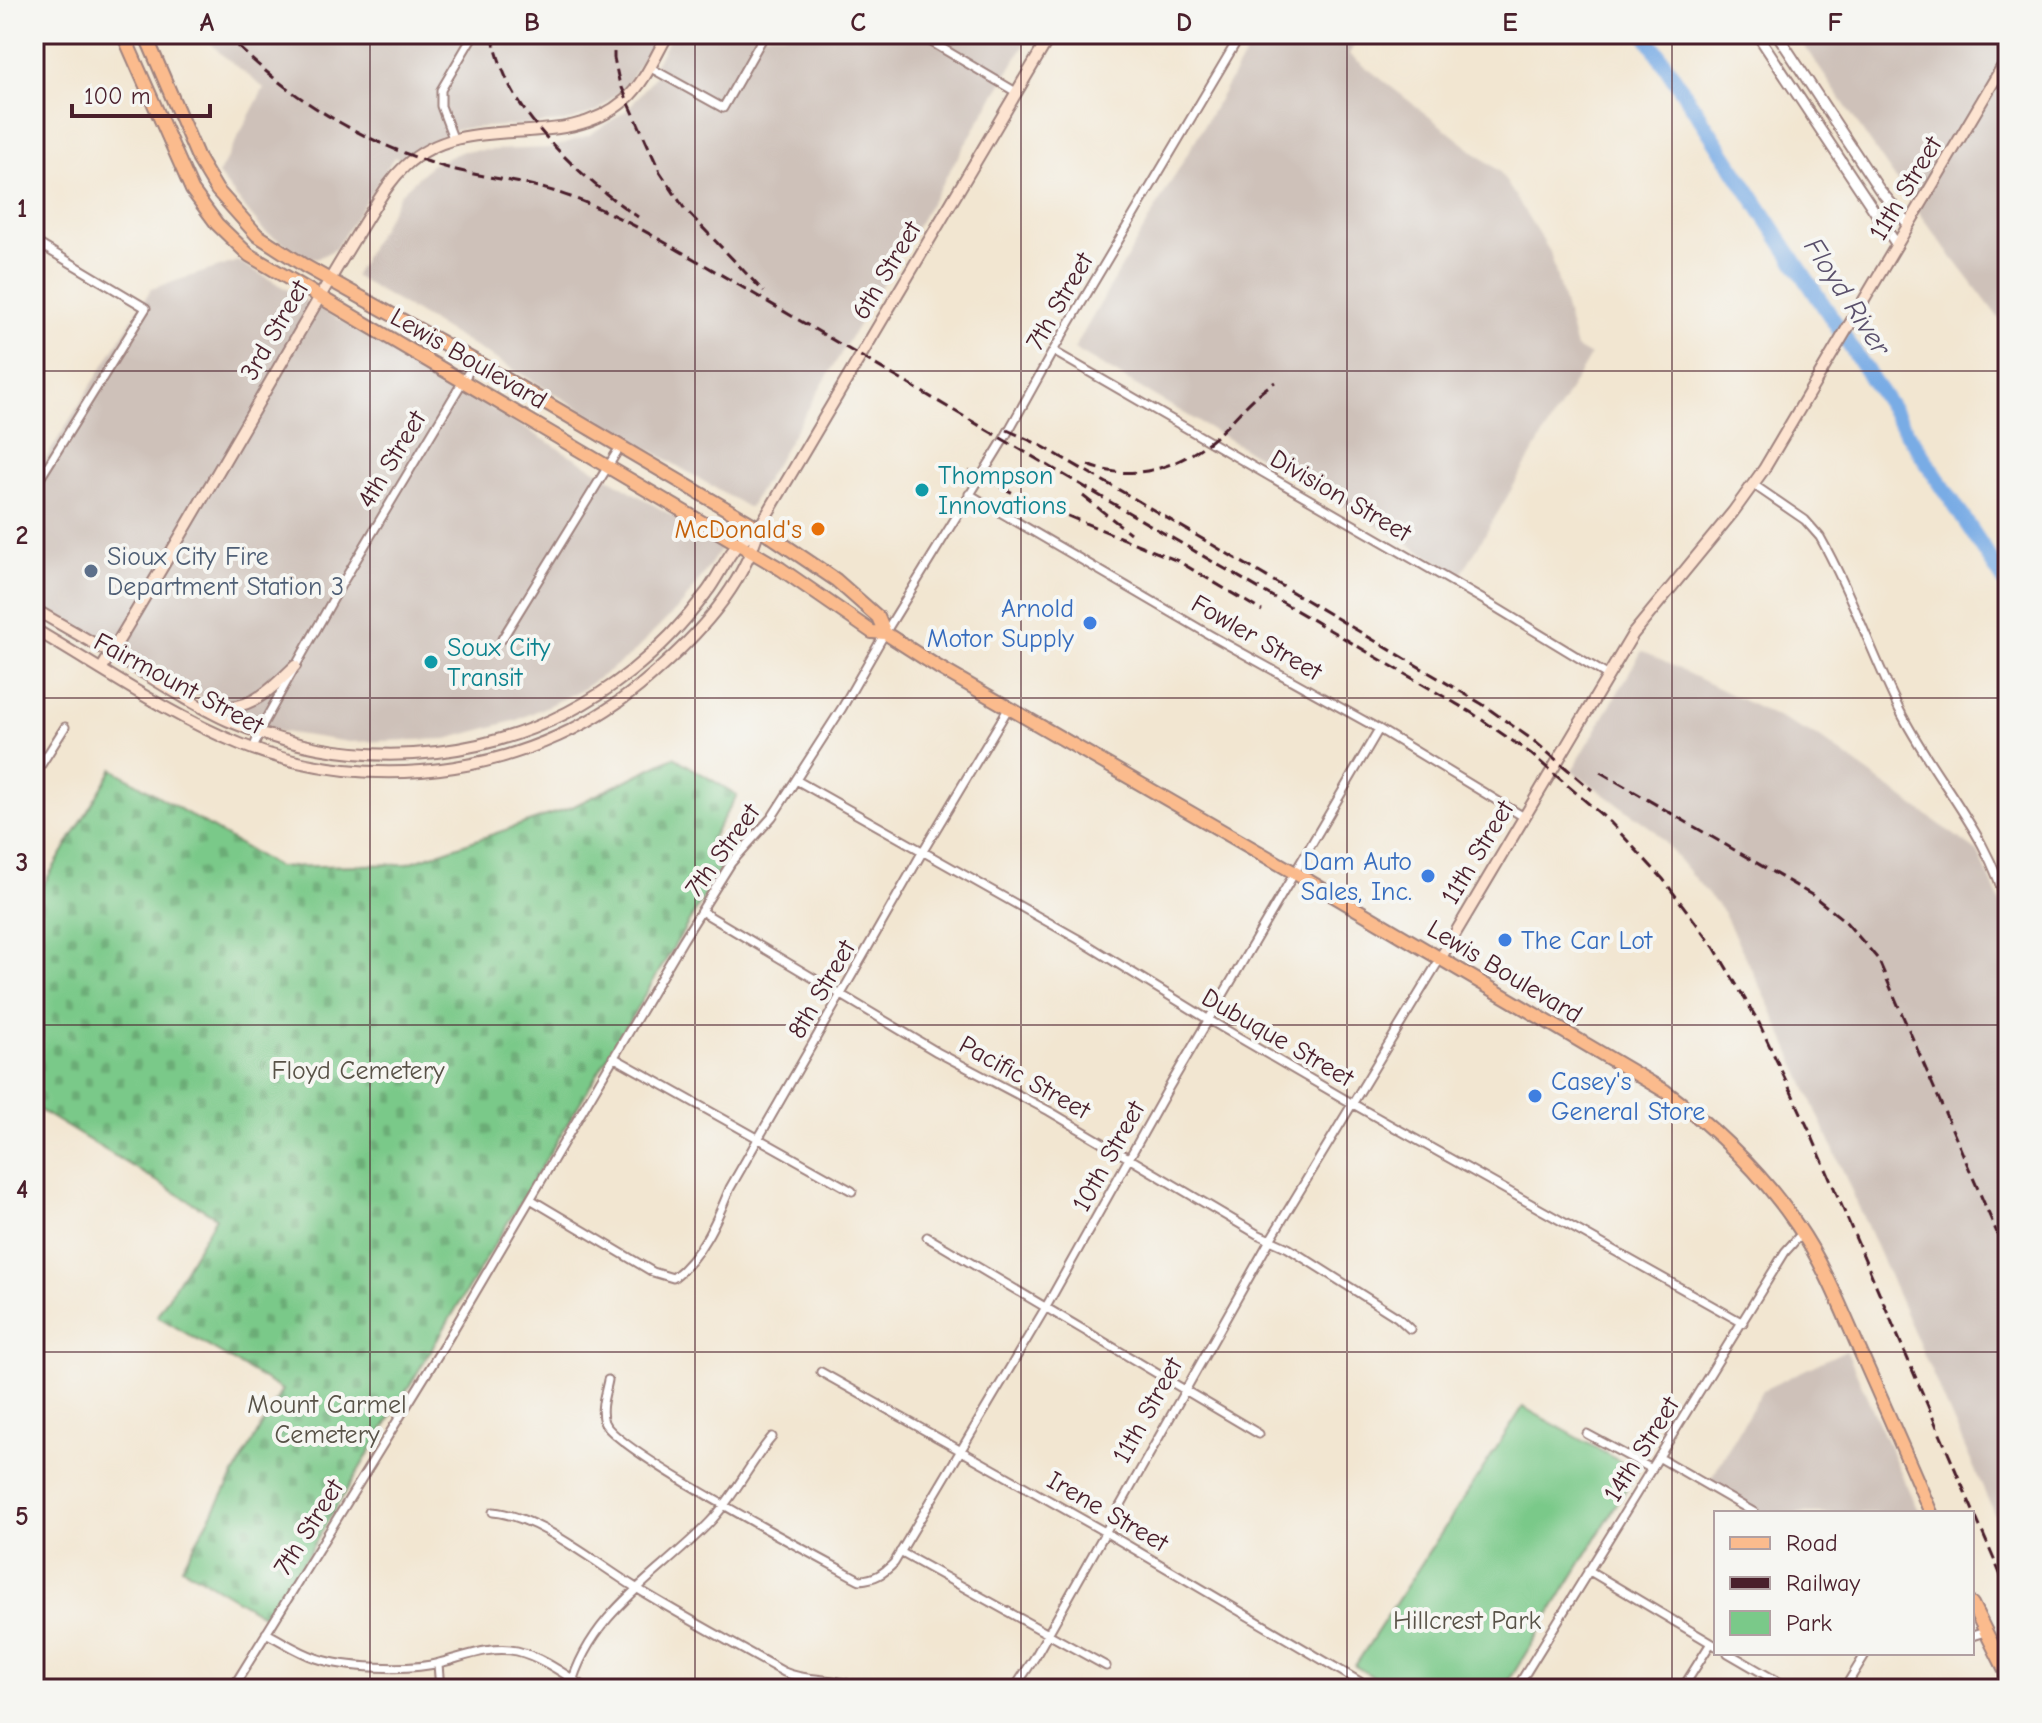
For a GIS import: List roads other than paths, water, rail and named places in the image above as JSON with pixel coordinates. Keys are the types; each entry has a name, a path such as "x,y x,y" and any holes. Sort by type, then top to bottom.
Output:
{"main road":[{"name":"Lewis Boulevard","path":"123,34 187,179 217,224 249,255 739,543 872,632 885,633 1008,709 1295,873 1665,1091 1695,1114 1749,1163 1802,1233 1833,1288 1930,1511"},
{"name":"Lewis Boulevard","path":"145,34 199,160 217,190 257,235 759,528 836,580 878,617 885,633"},
{"path":"453,138 473,133 566,128 590,121 626,99 668,34"},
{"name":"6th Street","path":"752,552 759,528 1051,34"},
{"name":"11th Street","path":"1440,959 1607,675 1659,599 1754,485 2008,57"},
{"name":"3rd Street","path":"102,668 330,278 388,186 403,167 428,149 453,138"},
{"name":"6th Street","path":"739,543 759,528"},
{"name":"Fairmount Street","path":"34,609 200,706 259,733 320,749 410,756 474,745 539,725 596,696 663,644 708,591 739,543"},
{"name":"Fairmount Street","path":"34,629 183,716 253,749 316,766 386,773 450,767 482,762 537,745 611,706 669,661 705,624 752,552"},
{"path":"200,706 235,708 251,702 295,666"},
{"path":"1974,1614 1978,1634 2008,1676"}],"street":[{"path":"453,138 441,106 441,90 474,34"},
{"path":"649,67 723,108 765,34"},
{"path":"918,34 1016,92"},
{"path":"935,44 942,34"},
{"name":"7th Street","path":"232,1689 532,1200 701,911 731,863 772,817 842,708 1241,34"},
{"path":"1757,34 1897,245"},
{"path":"1777,34 1879,189 1909,225"},
{"path":"34,241 146,308 34,488"},
{"name":"Division Street","path":"1053,351 1487,602 1607,675"},
{"name":"4th Street","path":"253,749 295,666 475,361"},
{"path":"502,639 620,447"},
{"path":"1754,485 1805,520 1820,537 1899,710 1946,783 2000,880 2008,912"},
{"name":"Fowler Street","path":"969,494 1210,635 1379,729 1524,817"},
{"name":"8th Street","path":"532,1200 653,1272 673,1278 684,1270 923,851 1008,709"},
{"path":"34,776 65,727"},
{"name":"10th Street","path":"725,1505 855,1578 871,1579 884,1573 961,1452 1379,729"},
{"name":"Dubuque Street","path":"796,780 1090,946 1353,1104 1743,1323"},
{"name":"Pacific Street","path":"701,911 937,1052 1130,1158 1270,1240 1397,1317 1410,1329"},
{"name":"11th Street","path":"1014,1689 1327,1142 1440,959"},
{"path":"613,1057 852,1191"},
{"name":"14th Street","path":"1516,1689 1785,1252 1802,1233"},
{"path":"927,1237 1259,1434"},
{"name":"Irene Street","path":"821,1372 1105,1532 1372,1689"},
{"path":"608,1380 602,1413 609,1429 625,1443 725,1505"},
{"path":"1587,1434 1652,1469"},
{"path":"570,1689 597,1631 617,1605 707,1525 725,1505 772,1437"},
{"path":"1660,1458 1752,1511"},
{"path":"493,1512 511,1513 533,1521 637,1588 784,1672 805,1679 842,1682 859,1689"},
{"path":"900,1552 1106,1666"},
{"path":"1588,1570 1714,1644 1682,1689"},
{"path":"266,1633 308,1655 359,1666 438,1664 459,1656 518,1651 588,1689"},
{"path":"1731,1655 1790,1689"},
{"path":"1844,1689 1865,1655"},
{"path":"438,1664 440,1689"},
{"path":"1521,1681 1536,1689"}],"waterway":[{"name":"Floyd River","path":"1645,34 2008,586"}],"railway":[{"path":"225,34 295,94 372,139 445,167 543,188 632,224 1472,713 1530,753 1611,823 1663,879 1714,947 1758,1021 1810,1132 1973,1511"},
{"path":"492,34 507,80 520,104 549,141 585,176 638,217"},
{"path":"614,34 614,58 619,81 660,172 684,208 764,292"},
{"path":"1088,465 1104,470 1136,472 1152,470 1182,459 1210,441 1257,395 1275,382"},
{"path":"1007,430 1040,445 1128,495 1482,704 1534,741 1592,790"},
{"path":"969,471 1019,496 1178,561 1262,611"},
{"path":"1083,496 1130,533"},
{"path":"1600,772 1812,895 1845,921 1878,959 2008,1258"},
{"path":"1974,1513 2008,1592"}],"place":[{"name":"Thompson Innovations","path":"922,490"},
{"name":"McDonald's","path":"818,529"},
{"name":"Sioux City Fire Department Station 3","path":"91,571"},
{"name":"Arnold Motor Supply","path":"1090,623"},
{"name":"Soux City Transit","path":"431,662"},
{"name":"Dam Auto Sales, Inc.","path":"1428,876"},
{"name":"The Car Lot","path":"1505,940"},
{"name":"Casey's General Store","path":"1535,1096"}],"park label":[{"name":"Floyd Cemetery","path":"358,1070"},
{"name":"Mount Carmel Cemetery","path":"327,1419"},
{"name":"Hillcrest Park","path":"1467,1620"}]}
